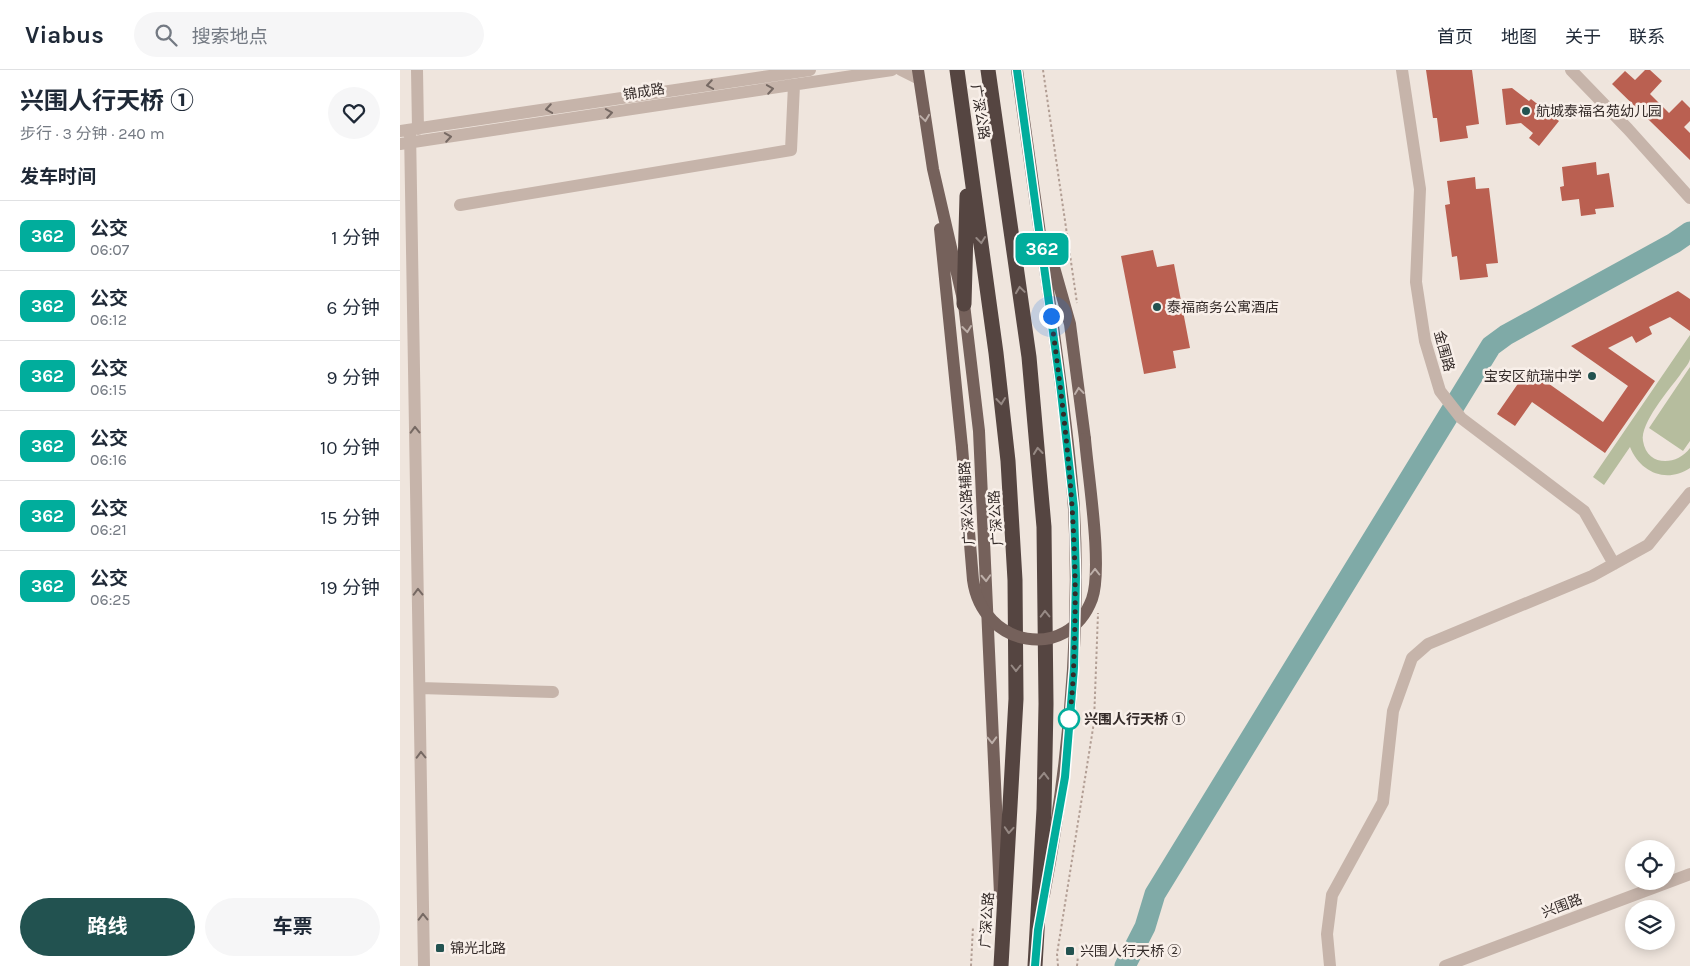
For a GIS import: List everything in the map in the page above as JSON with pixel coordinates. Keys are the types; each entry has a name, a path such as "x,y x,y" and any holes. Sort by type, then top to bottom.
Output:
{"highway":[{"name":"广深公路","path":"958,70 967,127 1008,461 1015,580 1016,699 1001,966"},
{"name":"广深公路","path":"988,70 1029,357 1044,527 1046,704 1035,966"},
{"path":"964,304 968,226 967,127"}],"main road":[{"path":"1017,71 1060,383 1074,508 1076,577 1074,668 1065,777 1038,930"},
{"name":"广深公路辅路","path":"918,75 933,170 964,304 979,431 994,798 1002,939"},
{"path":"933,170 962,447 973,580 978,601 986,615 997,626 1016,636 1036,639 1057,635 1075,624 1088,607 1092,597 1095,559 1085,439 1070,324 1034,197"}],"street":[{"path":"417,70 409,130 405,144 420,688 424,966"},
{"name":"锦成路","path":"409,130 810,70"},
{"name":"锦成路","path":"405,144 892,70"},
{"path":"901,70 918,75"},
{"name":"金围路","path":"1402,70 1420,189 1416,282 1426,346 1440,391 1455,413 1584,511 1614,564"},
{"path":"1571,70 1628,128 1690,198"},
{"path":"460,205 790,150 794,85"},
{"path":"1330,966 1328,934 1332,896 1383,802 1392,710 1412,658 1428,644 1592,576 1648,545 1690,493"},
{"path":"420,688 553,692"},
{"name":"兴围路","path":"1445,966 1690,874"}],"path":[{"path":"971,966 973,927"},
{"path":"1077,966 1078,956"}],"green space":[{"path":"1690,335 1690,359 1650,416 1643,434 1643,441 1650,456 1663,461 1678,458 1690,448 1690,468 1672,475 1655,473 1640,463 1630,447 1604,485 1593,477"},
{"path":"1690,367 1690,441 1683,451 1649,428"}],"building":[{"path":"1426,70 1472,70 1479,124 1466,126 1468,138 1440,142 1437,118 1433,118"},
{"path":"1645,70 1650,70 1662,81 1650,94 1669,113 1682,100 1690,108 1690,121 1684,127 1690,133 1690,160 1612,84 1625,71 1635,80"},
{"name":"航城泰福名苑幼儿园","path":"1512,88 1529,101 1531,99 1559,121 1539,146 1529,138 1533,133 1521,123 1506,125 1502,89"},
{"path":"1596,162 1597,175 1609,173 1614,207 1595,209 1596,214 1581,216 1579,199 1562,201 1560,187 1564,186 1562,167"},
{"path":"1475,177 1476,189 1489,188 1498,263 1486,264 1488,277 1460,280 1457,256 1452,257 1445,205 1450,204 1447,181"},
{"name":"泰福商务公寓酒店","path":"1153,250 1157,267 1174,264 1190,348 1173,351 1176,368 1144,374 1121,256"},
{"path":"1678,291 1690,299 1690,331 1670,317 1649,327 1652,334 1636,343 1632,336 1608,348 1655,381 1605,453 1532,402 1515,426 1497,414 1528,369 1603,422 1628,386 1571,346"}],"waterway":[{"path":"1125,966 1145,927 1155,894 1491,346 1506,335 1674,243 1690,232"}],"bus line":[{"name":"362","path":"1017,70 1060,383 1074,508 1076,577 1074,668 1065,777 1038,930 1035,966"}],"place":[{"name":"航城泰福名苑幼儿园","path":"1526,111"},
{"name":"泰福商务公寓酒店","path":"1157,307"},
{"name":"宝安区航瑞中学","path":"1592,376"},
{"name":"兴围人行天桥 ①","path":"1069,719"},
{"name":"锦光北路","path":"440,948"},
{"name":"兴围人行天桥 ②","path":"1070,951"}],"route":[{"path":"1051,316 1074,508 1076,577 1074,668 1069,719"}]}
